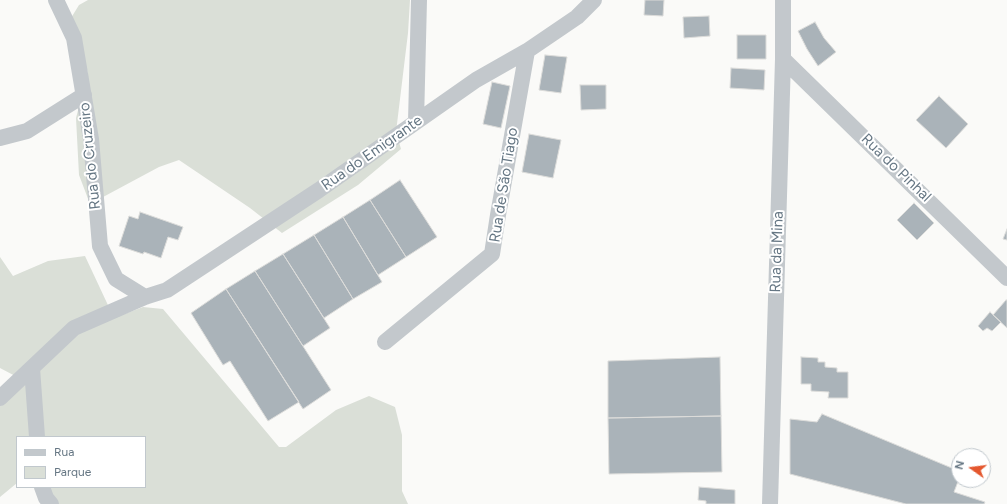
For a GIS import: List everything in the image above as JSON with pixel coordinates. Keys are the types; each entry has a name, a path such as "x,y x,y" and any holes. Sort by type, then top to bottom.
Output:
{"street":[{"name":"Rua do Cruzeiro","path":"56,0 74,38 91,139 100,246 116,279 145,297"},
{"path":"416,122 419,0"},
{"name":"Rua do Emigrante","path":"0,398 74,328 145,297 167,290 319,190 476,80 527,51 576,17 594,0"},
{"name":"Rua da Mina","path":"770,504 783,59 783,0"},
{"name":"Rua de São Tiago","path":"385,342 492,254 527,51"},
{"name":"Rua do Pinhal","path":"783,59 1007,278"},
{"path":"0,138 27,131 84,95"},
{"path":"32,368 37,436"},
{"path":"42,488 46,498 51,504"}],"green space":[{"path":"88,0 410,0 408,33 396,132 401,149 358,185 282,233 250,208 179,160 159,167 90,204 79,175 76,118 88,73 71,18 79,5"},
{"path":"85,256 114,318 143,307 163,309 279,447 286,447 336,410 369,396 395,407 402,435 402,491 408,504 58,504 40,488 146,488 146,436 16,436 16,484 0,497 0,389 19,378 0,368 0,257 13,276 48,261"}],"building":[{"path":"645,0 664,0 663,16 644,15"},
{"path":"709,16 710,36 684,38 683,17"},
{"path":"815,22 824,38 836,52 818,66 798,31"},
{"path":"737,35 766,35 766,59 737,59"},
{"path":"545,55 567,57 561,93 539,90"},
{"path":"731,68 765,70 764,90 730,88"},
{"path":"492,82 510,86 501,128 483,124"},
{"path":"580,85 606,85 606,109 581,110"},
{"path":"939,96 968,124 946,148 916,120"},
{"path":"529,134 561,140 553,178 522,172"},
{"path":"400,180 437,237 406,257 370,200"},
{"path":"370,200 406,257 378,275 343,217"},
{"path":"914,203 934,223 917,240 897,220"},
{"path":"140,212 183,227 178,240 168,237 161,258 119,246 129,216 138,219"},
{"path":"343,217 382,282 353,299 314,235"},
{"path":"1007,229 1007,240 1003,239"},
{"path":"314,235 353,299 324,318 283,254"},
{"path":"283,254 330,328 303,346 255,271"},
{"path":"255,271 331,390 303,409 226,289"},
{"path":"226,289 299,402 268,421 230,361 223,365 191,313"},
{"path":"1007,300 1007,328 993,315"},
{"path":"990,312 1001,322 992,331 987,328 983,331 978,326"},
{"path":"720,357 721,416 608,418 608,361"},
{"path":"801,357 818,358 818,362 825,362 825,367 837,368 837,372 848,372 848,398 828,398 829,392 811,391 811,384 801,384"},
{"path":"822,414 951,468 951,488 956,488 954,492 985,502 984,504 906,504 790,474 790,419 817,422"},
{"path":"721,416 722,472 609,474 608,418"},
{"path":"699,487 735,490 735,504 706,504 706,501 698,500"}]}
